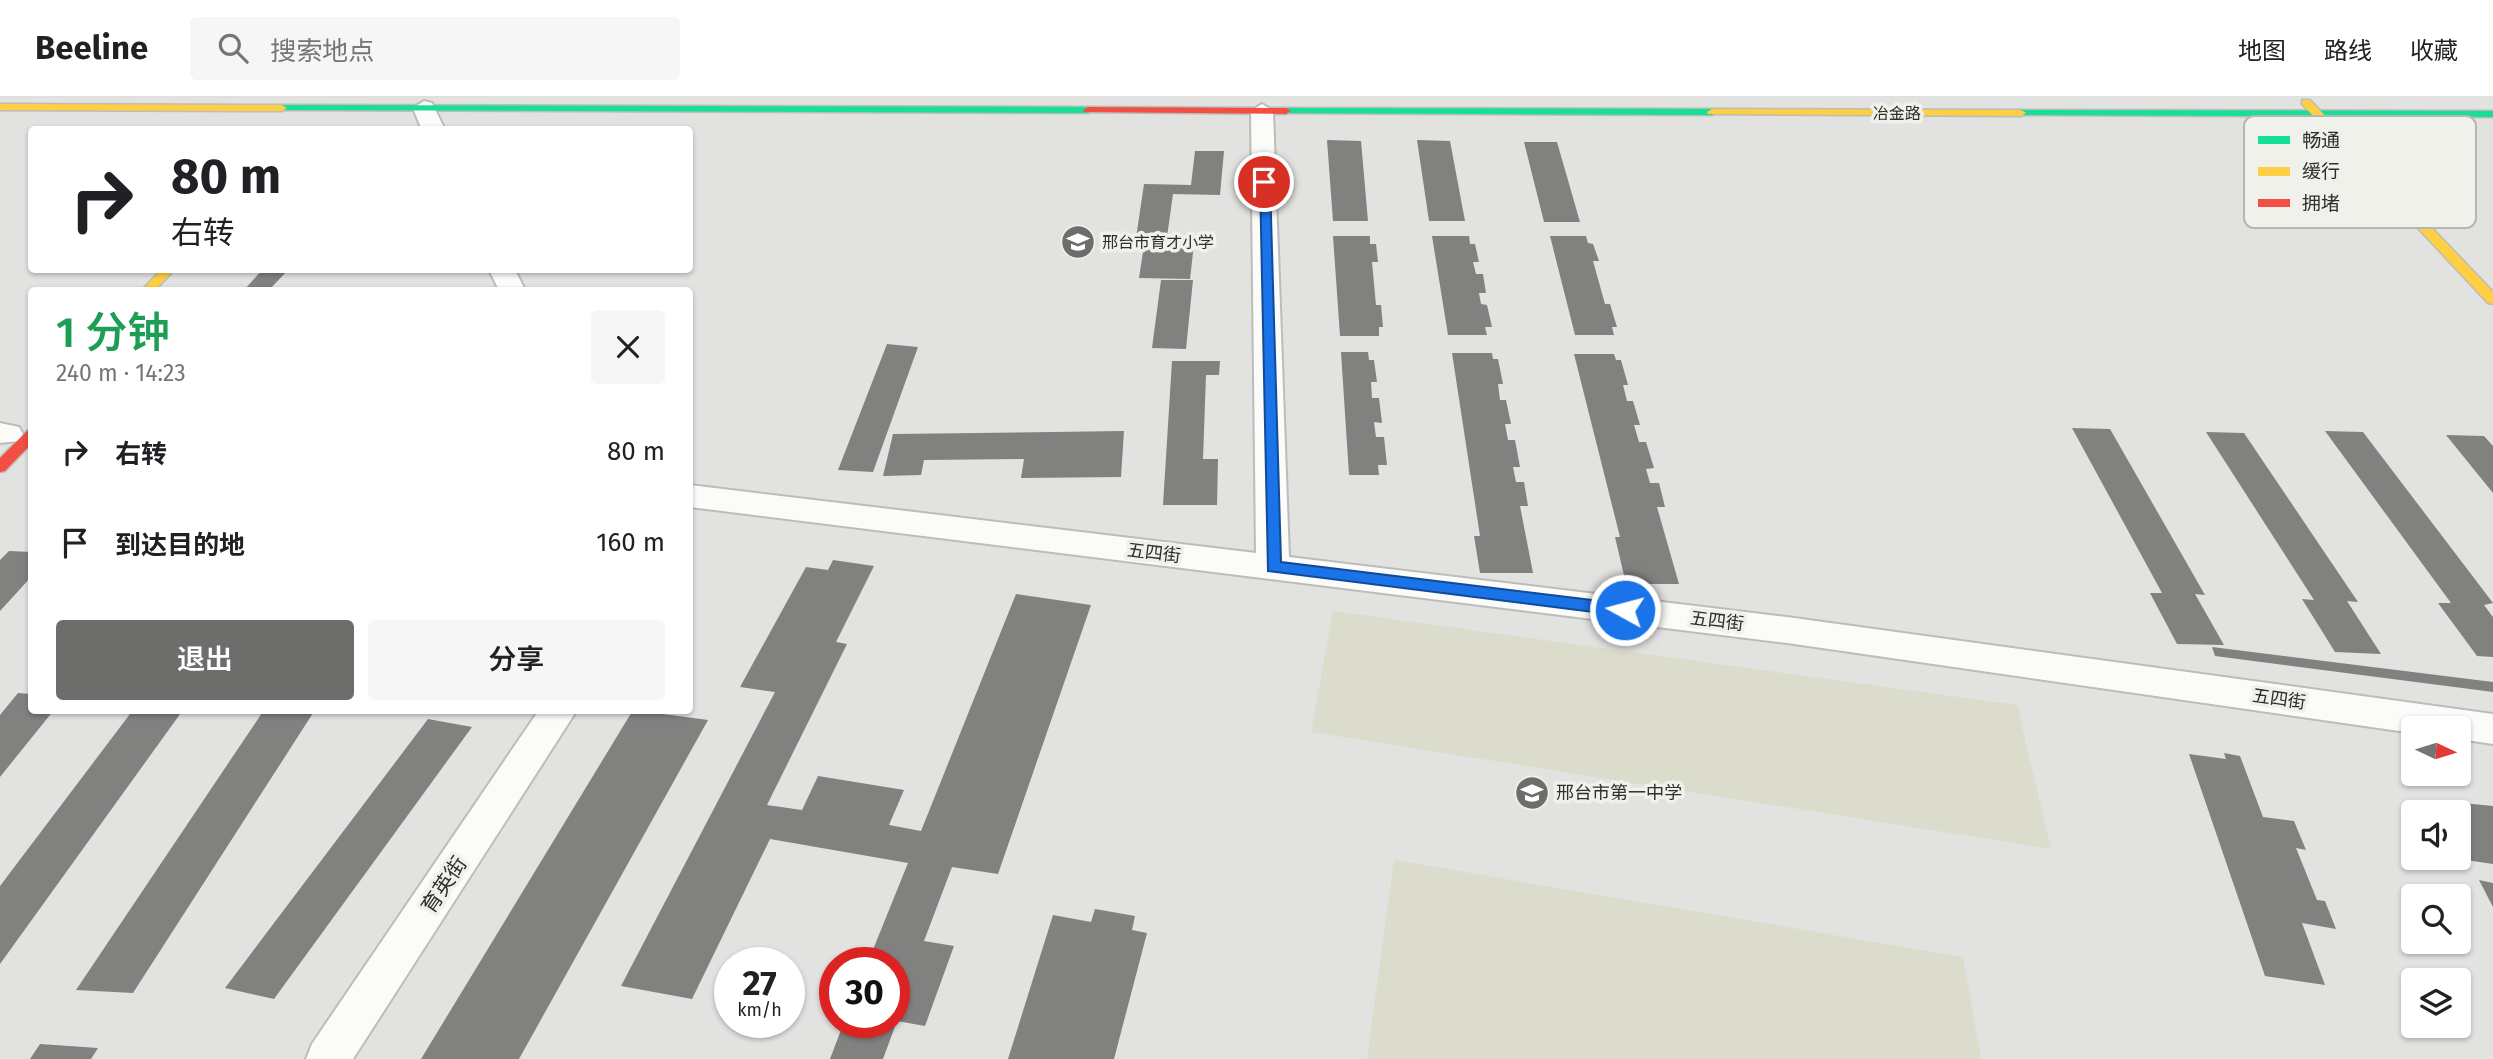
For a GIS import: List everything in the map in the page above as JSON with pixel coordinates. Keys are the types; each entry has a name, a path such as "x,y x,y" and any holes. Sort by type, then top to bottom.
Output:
{"street":[{"name":"冶金路","path":"1262,104 1325,98 2313,102"},
{"name":"冶金路","path":"0,107 2493,101"},
{"path":"2313,102 2336,114 2493,114"},
{"path":"2313,102 2326,116"},
{"path":"1262,104 1273,567"},
{"path":"312,122 339,107"},
{"path":"424,108 433,126"},
{"path":"2428,228 2493,300"},
{"path":"2446,228 2493,277"},
{"path":"153,287 176,273"},
{"path":"0,467 11,434"},
{"name":"五四街","path":"693,496 1787,630 2493,729"},
{"name":"育英街","path":"328,1059 556,714"}],"green space":[{"path":"1333,611 2017,705 2051,849 1311,732"},
{"path":"1394,860 1963,957 1981,1059 1367,1059"}],"building":[{"path":"1327,140 1361,141 1368,221 1333,221"},
{"path":"1417,140 1450,141 1465,221 1429,221"},
{"path":"1524,142 1557,142 1580,222 1544,222"},
{"path":"1195,151 1224,151 1220,195 1173,194 1166,244 1194,244 1190,279 1139,278 1145,239 1136,238 1144,184 1191,185"},
{"path":"1333,236 1370,236 1370,244 1376,244 1378,262 1372,262 1376,305 1381,305 1383,327 1379,327 1379,336 1340,336"},
{"path":"1432,236 1469,236 1470,244 1475,244 1479,262 1473,262 1476,274 1483,274 1486,293 1479,293 1481,304 1487,305 1492,327 1485,327 1487,335 1448,335"},
{"path":"1550,236 1586,236 1588,243 1593,244 1599,261 1593,261 1605,304 1610,304 1617,327 1612,327 1614,335 1575,335"},
{"path":"259,273 285,273 272,287 247,287"},
{"path":"1161,280 1193,280 1186,349 1152,348"},
{"path":"887,344 918,347 873,472 838,470"},
{"path":"1341,352 1368,352 1369,360 1374,360 1377,382 1371,382 1372,398 1379,398 1382,423 1374,422 1376,437 1384,437 1387,465 1378,465 1379,475 1349,475"},
{"path":"1452,353 1492,353 1493,359 1498,359 1503,384 1498,384 1500,400 1506,400 1511,424 1505,424 1508,440 1515,440 1520,467 1513,467 1516,482 1524,482 1528,506 1520,506 1533,573 1480,573 1474,536 1480,536"},
{"path":"1574,354 1614,354 1616,360 1621,360 1628,385 1623,385 1627,401 1633,401 1640,425 1634,425 1639,442 1646,442 1654,468 1646,469 1650,483 1659,483 1665,507 1657,507 1679,584 1626,584 1615,537 1620,537"},
{"path":"1172,361 1220,361 1219,375 1206,375 1203,459 1218,459 1217,505 1163,505"},
{"path":"2072,428 2110,429 2205,595 2195,594 2224,645 2177,644 2150,593 2162,593"},
{"path":"1124,431 1121,477 1021,478 1024,459 924,460 921,475 883,476 893,434"},
{"path":"2325,431 2363,432 2493,603 2484,605 2493,617 2493,657 2477,656 2438,603 2451,603"},
{"path":"2206,432 2244,433 2358,602 2347,601 2381,654 2335,652 2302,599 2314,600"},
{"path":"2446,435 2484,436 2493,446 2493,493"},
{"path":"9,551 28,552 28,580 0,611 0,560"},
{"path":"833,560 874,566 836,642 847,644 767,805 802,810 818,776 904,790 889,825 921,831 1016,594 1091,605 998,874 952,867 924,941 954,946 925,1026 910,1023 910,947 874,947 908,863 770,839 717,947 714,947 714,954 692,999 621,986 775,692 740,687 806,567 828,570"},
{"path":"2212,647 2493,682 2493,692 2215,656"},
{"path":"18,693 28,694 28,714 51,714 0,777 0,715"},
{"path":"130,714 180,714 0,964 0,886"},
{"path":"261,714 312,714 133,993 76,990"},
{"path":"631,714 663,714 708,720 519,1059 421,1059"},
{"path":"428,719 472,727 274,999 225,988"},
{"path":"2224,753 2240,756 2263,817 2294,821 2306,850 2296,848 2317,900 2325,901 2336,929 2302,923 2325,985 2265,976 2189,754 2226,759"},
{"path":"2471,804 2493,806 2493,864 2471,861"},
{"path":"2479,880 2493,883 2493,907"},
{"path":"1095,909 1135,916 1132,930 1147,933 1114,1059 1008,1059 1053,915 1091,922"},
{"path":"838,1038 891,1038 883,1059 830,1059"},
{"path":"40,1044 98,1048 91,1059 30,1059"}],"traffic: fast":[{"path":"282,108 1088,110"},
{"path":"1286,111 1712,112"},
{"path":"2021,113 2493,114"}],"traffic: slow":[{"path":"2306,102 2319,116"},
{"path":"0,107 282,108"},
{"path":"1712,112 2021,113"},
{"path":"2425,228 2493,300"},
{"path":"151,287 165,273"}],"traffic: jam":[{"path":"1088,110 1286,111"},
{"path":"0,467 28,438"}],"place":[{"name":"邢台市育才小学","path":"1078,242"},
{"name":"邢台市第一中学","path":"1532,793"}],"route":[{"path":"1264,182 1273,567 1625,610"}]}
